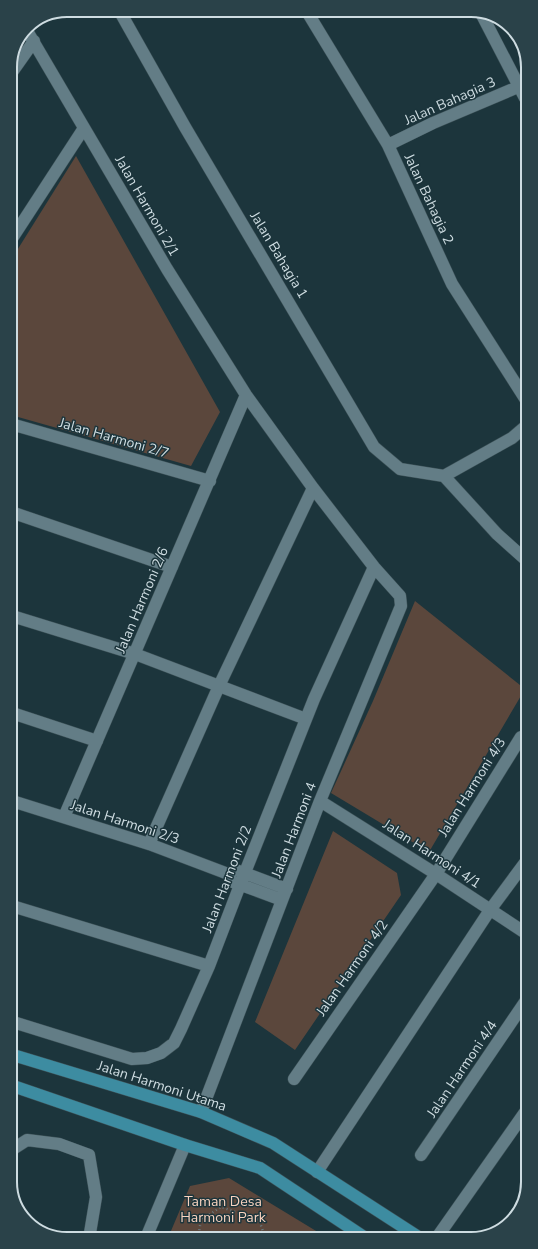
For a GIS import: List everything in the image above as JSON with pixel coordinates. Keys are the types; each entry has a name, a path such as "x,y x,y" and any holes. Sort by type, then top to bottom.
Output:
{"main road":[{"name":"Jalan Harmoni Utama","path":"17,1055 201,1112 273,1143 411,1232"},
{"path":"17,1087 185,1145 260,1168 356,1232"}],"street":[{"name":"Jalan Bahagia 1","path":"123,17 185,127 374,447 400,469 444,476"},
{"name":"Jalan Bahagia 2","path":"310,17 388,145 452,284 521,392"},
{"path":"485,19 521,84"},
{"name":"Jalan Harmoni 2/1","path":"30,34 167,268 246,395 313,488"},
{"path":"17,65 34,41"},
{"name":"Jalan Bahagia 3","path":"388,145 433,123 521,86"},
{"path":"17,231 84,128"},
{"name":"Jalan Harmoni 2/6","path":"64,817 246,395"},
{"name":"Jalan Harmoni 2/7","path":"17,426 210,481"},
{"path":"521,430 512,438 444,476 497,534 521,556"},
{"path":"149,844 219,686 313,488"},
{"name":"Jalan Harmoni 4","path":"201,1112 320,801 401,606 400,596 374,567 313,488"},
{"path":"17,514 172,567"},
{"name":"Jalan Harmoni 2/2","path":"17,1023 132,1059 147,1058 162,1053 174,1043 209,966 244,873 306,719 374,567"},
{"path":"17,618 134,654 306,719"},
{"path":"17,715 97,740"},
{"name":"Jalan Harmoni 4/3","path":"436,874 521,737"},
{"name":"Jalan Harmoni 4/1","path":"320,801 436,874 521,930"},
{"name":"Jalan Harmoni 2/3","path":"17,803 149,844 228,874 232,881 240,885 284,895"},
{"path":"317,1172 490,910 521,868"},
{"name":"Jalan Harmoni 2/3","path":"228,874 236,870 284,895"},
{"name":"Jalan Harmoni 4/2","path":"294,1080 436,874"},
{"path":"17,908 209,966"},
{"name":"Jalan Harmoni 4/4","path":"421,1155 521,1010"},
{"path":"441,1232 521,1118"},
{"path":"17,1146 27,1140 59,1144 89,1156 96,1197 90,1232"},
{"path":"149,1232 185,1145"}],"path":[{"path":"199,1232 201,1220 221,1207 259,1220 262,1232"}],"green space":[{"path":"76,156 220,412 191,466 17,417 17,250"},
{"path":"415,601 521,686 521,696 429,852 331,793 373,701"},
{"path":"333,831 397,873 401,895 295,1050 255,1022"},
{"name":"Taman Desa Harmoni Park","path":"229,1178 318,1232 171,1232 190,1186"}]}
